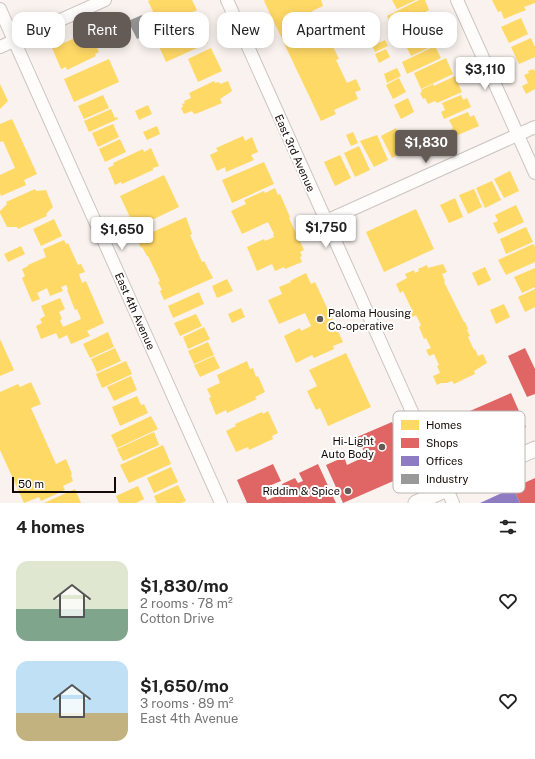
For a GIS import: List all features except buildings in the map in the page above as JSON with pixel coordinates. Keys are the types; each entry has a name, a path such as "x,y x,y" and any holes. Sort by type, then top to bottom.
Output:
{"street":[{"path":"65,18 105,0"},
{"name":"East 3rd Avenue","path":"227,0 411,411"},
{"path":"457,0 535,173"},
{"name":"East 4th Avenue","path":"0,9 12,36"},
{"path":"0,47 12,42"},
{"name":"East 4th Avenue","path":"17,48 221,503"},
{"path":"326,221 535,128"},
{"path":"525,453 535,449"},
{"path":"416,503 437,493"},
{"name":"East 3rd Avenue","path":"448,493 453,503"}],"place":[{"name":"Paloma Housing Co-operative","path":"320,319"},
{"name":"Hi-Light Auto Body","path":"382,447"},
{"name":"Riddim & Spice","path":"348,491"}]}
